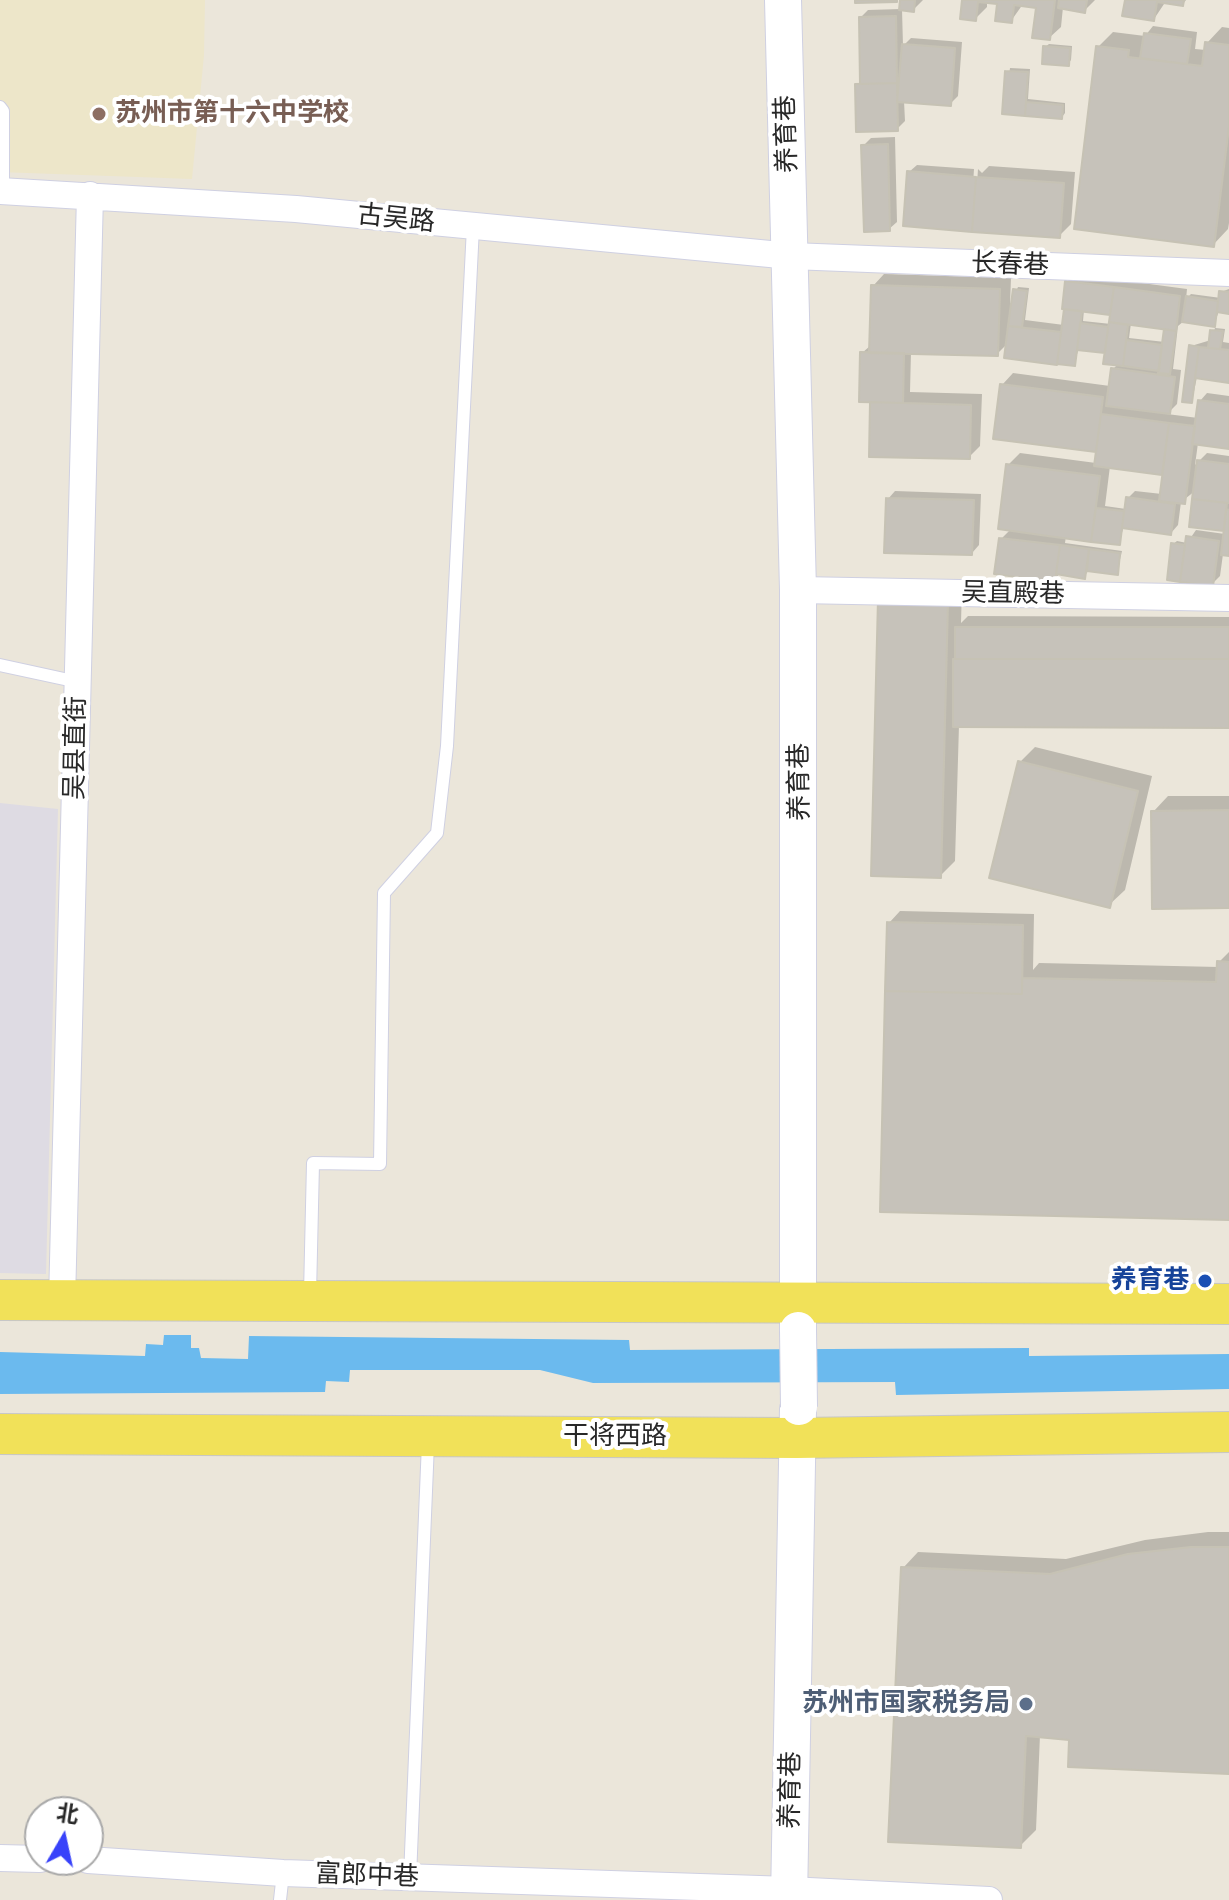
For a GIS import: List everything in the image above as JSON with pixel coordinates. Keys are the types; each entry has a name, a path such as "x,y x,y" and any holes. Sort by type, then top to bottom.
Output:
{"main road":[{"name":"养育巷","path":"783,0 798,590 800,1317 789,1895"},
{"path":"0,1300 310,1303 800,1317 1229,1304"},
{"name":"干将西路","path":"0,1434 428,1436 798,1423 1229,1432"}],"street":[{"name":"古吴路","path":"2,191 90,195 791,256"},
{"name":"吴县直街","path":"62,1301 90,195"},
{"name":"长春巷","path":"791,256 1229,273"},
{"name":"吴直殿巷","path":"798,590 1229,598"},
{"path":"0,1858 24,1859"},
{"name":"富郎中巷","path":"104,1861 283,1873 789,1895 989,1900"}],"lane":[{"path":"0,107 3,111 2,191"},
{"path":"310,1303 313,1163 380,1164 384,893 437,833 448,731 473,227"},
{"path":"0,665 78,682"},
{"path":"410,1877 428,1436"},
{"path":"280,1900 283,1873"}],"shaded area":[{"name":"苏州市第十六中学校","path":"0,0 205,0 204,55 192,179 0,172"},
{"path":"0,803 58,809 46,1274 0,1273"}],"water":[{"path":"164,1335 191,1335 191,1348 199,1348 201,1358 248,1359 249,1336 629,1340 630,1350 1029,1348 1029,1356 1229,1354 1229,1389 896,1395 895,1382 593,1383 540,1370 350,1370 349,1382 326,1381 325,1392 0,1394 0,1352 145,1356 146,1344 163,1345"}],"building":[{"path":"855,0 897,0 897,2 855,3"},
{"path":"900,0 915,0 914,12 899,10"},
{"path":"962,0 1055,0 1050,40 1032,38 1036,8 1014,5 1012,23 995,21 997,4 978,2 976,21 960,19"},
{"path":"1059,0 1087,0 1085,13 1058,8"},
{"path":"1125,0 1184,0 1183,6 1157,2 1154,21 1122,16"},
{"path":"896,16 897,83 860,84 859,17"},
{"path":"1144,33 1191,39 1187,64 1140,58"},
{"path":"1205,42 1229,45 1229,126 1214,247 1074,229 1096,46 1129,50 1128,57 1202,66"},
{"path":"902,44 955,48 951,106 897,102"},
{"path":"1043,46 1070,48 1069,66 1042,64"},
{"path":"1005,71 1028,72 1025,116 1002,114"},
{"path":"897,83 898,131 856,132 855,84"},
{"path":"1026,102 1063,105 1062,119 1025,116"},
{"path":"888,144 890,231 864,232 861,145"},
{"path":"907,171 976,177 972,232 903,226"},
{"path":"976,177 1064,183 1060,238 972,232"},
{"path":"1065,281 1114,287 1110,315 1062,309"},
{"path":"871,285 1000,289 998,356 869,353"},
{"path":"1114,287 1180,296 1176,331 1109,322"},
{"path":"1013,289 1027,291 1022,327 1008,326"},
{"path":"1219,291 1229,292 1229,314 1217,312"},
{"path":"1186,296 1218,301 1215,327 1182,322"},
{"path":"1064,309 1082,311 1075,366 1057,364"},
{"path":"1109,322 1128,325 1123,366 1103,364"},
{"path":"1080,323 1108,327 1105,353 1077,350"},
{"path":"1008,326 1061,332 1057,365 1004,358"},
{"path":"1164,329 1176,331 1170,374 1158,373"},
{"path":"1210,330 1223,331 1220,349 1208,348"},
{"path":"1126,340 1162,345 1159,371 1123,366"},
{"path":"1189,345 1199,347 1192,403 1182,402"},
{"path":"1199,347 1229,350 1229,383 1195,378"},
{"path":"860,352 904,353 903,403 859,402"},
{"path":"1111,368 1175,377 1170,414 1106,406"},
{"path":"1000,384 1103,397 1096,452 993,439"},
{"path":"1198,400 1229,404 1229,449 1192,444"},
{"path":"870,402 971,405 970,459 869,457"},
{"path":"1101,414 1169,423 1162,475 1094,466"},
{"path":"1169,423 1195,426 1185,504 1159,501"},
{"path":"1197,460 1229,464 1229,503 1192,499"},
{"path":"1006,464 1100,476 1091,542 998,529"},
{"path":"1126,497 1175,504 1171,535 1122,528"},
{"path":"886,498 974,500 972,555 884,553"},
{"path":"1192,499 1227,503 1224,531 1189,527"},
{"path":"1096,508 1124,511 1120,545 1091,542"},
{"path":"1226,509 1229,510 1229,556 1221,555"},
{"path":"1186,536 1219,541 1213,586 1180,582"},
{"path":"999,538 1060,545 1055,582 994,574"},
{"path":"1171,543 1185,545 1180,582 1167,580"},
{"path":"1060,545 1089,549 1085,579 1056,574"},
{"path":"1089,549 1120,553 1118,575 1087,571"},
{"path":"878,599 948,601 941,878 871,876"},
{"path":"955,627 1229,627 1229,659 955,659"},
{"path":"953,659 1229,659 1229,728 953,727"},
{"path":"1018,761 1138,791 1110,908 989,878"},
{"path":"1229,810 1229,908 1152,909 1151,811"},
{"path":"887,922 1023,925 1022,994 885,991"},
{"path":"1217,961 1229,962 1229,1220 880,1212 885,991 1022,994 1022,978 1216,982"},
{"path":"1191,1547 1229,1547 1229,1774 1068,1767 1069,1740 1026,1736 1021,1848 888,1842 901,1567 1050,1574 1128,1554"}],"place":[{"name":"苏州市第十六中学校","path":"99,114"},
{"name":"养育巷","path":"1205,1281"},
{"name":"苏州市国家税务局","path":"1026,1704"}]}
